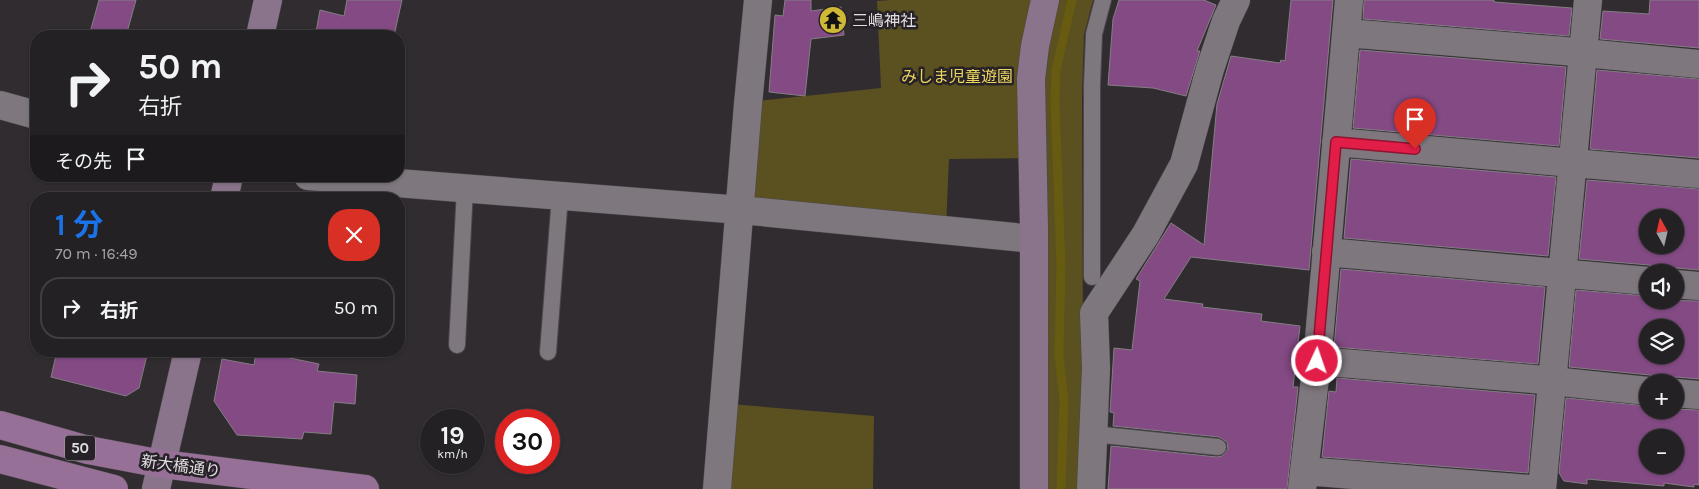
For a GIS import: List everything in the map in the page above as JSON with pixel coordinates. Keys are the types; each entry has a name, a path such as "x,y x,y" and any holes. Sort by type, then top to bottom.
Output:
{"main road":[{"name":"新大橋通り","path":"0,425 88,450 159,477 365,489"},
{"name":"50","path":"0,459 114,489"}],"street":[{"path":"261,30 268,0"},
{"path":"718,489 758,0"},
{"path":"1034,489 1034,239 1031,79 1035,46 1045,0"},
{"path":"1094,313 1146,234 1184,164 1210,69 1226,21 1236,0"},
{"path":"1349,0 1317,361 1304,480 1529,489"},
{"path":"1542,489 1588,0"},
{"path":"1346,33 1699,64"},
{"path":"0,105 30,113"},
{"path":"1336,142 1699,174"},
{"path":"386,182 741,210 1034,239"},
{"path":"1326,252 1639,280"},
{"path":"1091,489 1096,368 1092,277"},
{"path":"1684,285 1699,286"},
{"path":"159,477 187,357"},
{"path":"1317,361 1639,390"},
{"path":"1684,394 1699,395"}],"lane":[{"path":"1092,277 1092,85 1094,34 1103,0"},
{"path":"456,345 465,188"},
{"path":"548,352 560,196"},
{"path":"1093,434 1218,447"}],"green space":[{"name":"みしま児童遊園","path":"1046,0 1032,158 949,159 946,228 744,206 756,101 881,88 877,1"},
{"path":"1057,0 1093,0 1084,35 1082,97 1083,335 1080,489 1047,489 1042,77"},
{"path":"730,404 874,416 873,489 723,489"}],"building":[{"path":"99,0 136,0 128,30 91,30"},
{"path":"347,0 402,0 395,30 316,30 320,10 344,16"},
{"path":"785,0 811,0 811,11 841,7 844,35 811,39 805,96 769,92 775,15 783,16"},
{"path":"1119,0 1204,0 1216,5 1197,51 1200,51 1186,96 1153,88 1108,85 1113,19"},
{"path":"1291,0 1333,0 1309,270 1191,257 1164,299 1203,304 1202,307 1262,314 1261,321 1300,326 1293,387 1298,387 1287,489 1108,489 1111,446 1217,457 1222,456 1228,449 1227,442 1219,437 1113,426 1114,413 1110,412 1114,348 1132,350 1140,281 1136,279 1171,223 1204,245 1217,104 1231,56 1280,63 1281,60 1285,61"},
{"path":"1364,0 1494,0 1494,2 1572,8 1569,36 1363,19"},
{"path":"1650,0 1699,0 1699,48 1600,39 1603,11 1649,14"},
{"path":"1360,50 1566,67 1559,146 1353,128"},
{"path":"1597,70 1699,79 1699,158 1590,149"},
{"path":"1351,159 1556,177 1548,256 1344,238"},
{"path":"1587,180 1699,189 1699,270 1684,269 1684,264 1639,264 1579,259"},
{"path":"1341,269 1545,287 1538,364 1334,347"},
{"path":"1576,290 1639,295 1639,309 1684,309 1684,301 1699,301 1699,379 1684,378 1684,374 1640,374 1569,367"},
{"path":"56,357 147,357 139,388 126,396 51,377"},
{"path":"255,357 285,357 319,364 317,371 357,375 355,404 334,402 331,434 304,432 302,439 237,435 214,401 222,359 254,365"},
{"path":"1337,378 1535,395 1528,473 1322,457 1329,391 1336,392"},
{"path":"1566,398 1639,405 1639,419 1684,419 1684,409 1699,410 1699,485 1694,484 1694,487 1664,483 1664,486 1587,479 1587,484 1564,481 1559,473"}],"waterway":[{"path":"1061,489 1064,400 1059,355 1061,266 1055,101 1056,70 1072,0"}],"place":[{"name":"三嶋神社","path":"833,20"}],"route":[{"path":"1317,361 1336,142 1415,149"}]}
